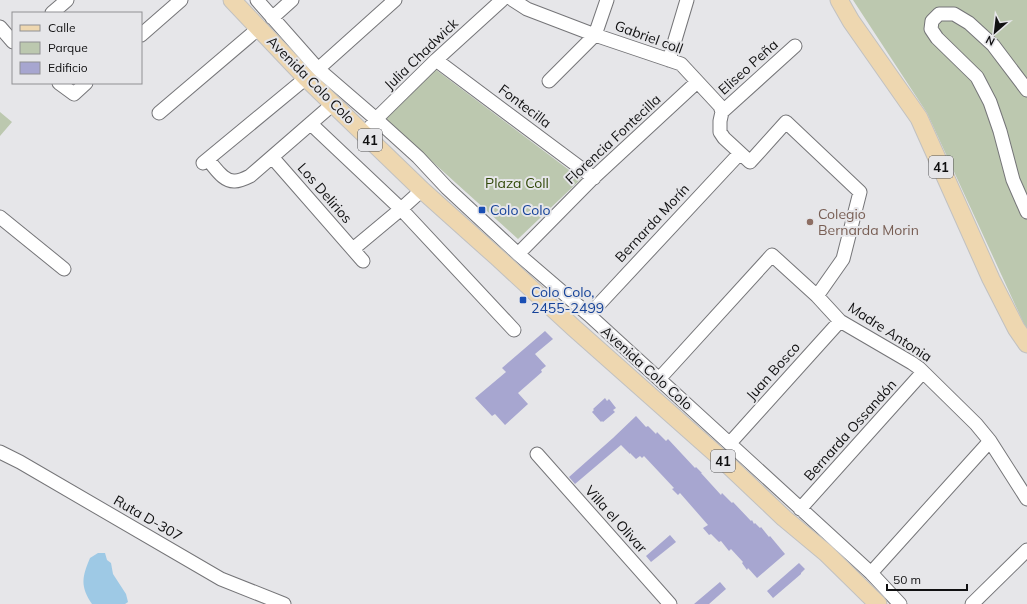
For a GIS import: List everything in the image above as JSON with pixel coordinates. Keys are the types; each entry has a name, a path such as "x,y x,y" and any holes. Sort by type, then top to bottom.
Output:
{"main road":[{"name":"Avenida Colo Colo","path":"232,0 265,23 312,73 334,104 422,190 725,462 784,518 826,553 875,601"},
{"name":"41","path":"839,0 851,20 919,118 990,279 1016,328 1027,344"}],"street":[{"path":"53,12 67,0"},
{"path":"142,34 181,0"},
{"name":"Avenida Colo Colo","path":"257,0 265,23"},
{"path":"159,113 292,0"},
{"path":"334,104 250,176 235,181 228,180 206,161 312,73 396,0"},
{"name":"Julia Chadwick","path":"365,135 376,119 436,60 502,0"},
{"name":"Gabriel coll","path":"513,0 527,9 595,35 681,64 717,103 722,112"},
{"path":"549,82 595,35 607,0"},
{"path":"669,60 687,0"},
{"path":"1027,90 993,45 969,23 954,14 939,14 932,21 932,30 937,38 977,77 990,102 1000,131 1013,180 1027,212"},
{"path":"0,27 12,41"},
{"name":"Eliseo Peña","path":"722,112 795,46"},
{"name":"Fontecilla","path":"436,60 594,178"},
{"name":"Avenida Colo Colo","path":"312,73 376,119 418,157 447,188 518,254 589,315 871,573 900,604"},
{"name":"Florencia Fontecilla","path":"518,254 594,178 697,82"},
{"path":"60,84 74,94 85,84"},
{"path":"722,112 720,132 724,138 750,162 786,122 860,192 843,260 817,296"},
{"path":"311,124 401,209 514,330"},
{"name":"Bernarda Morín","path":"589,315 740,153"},
{"name":"Los Delirios","path":"272,157 363,261"},
{"path":"353,249 422,190"},
{"path":"0,217 64,269"},
{"path":"514,273 518,254"},
{"name":"Madre Antonia","path":"659,380 772,255 817,296 840,321 912,363 923,372 976,424 990,441 1027,499"},
{"name":"Juan Bosco","path":"730,443 840,321"},
{"name":"Bernarda Ossandón","path":"800,509 923,372"},
{"path":"871,573 990,441"},
{"name":"Ruta D-307","path":"0,452 20,462 221,579 284,604"},
{"name":"Villa el Olivar","path":"537,454 670,604"},
{"path":"972,604 1027,550"}],"green space":[{"path":"853,0 1027,0 1027,328 927,113"},
{"name":"Plaza Coll","path":"435,69 581,179 518,239 385,119"},
{"path":"0,112 12,122 0,136"}],"water":[{"path":"98,553 105,553 107,560 111,563 113,574 126,594 128,602 125,604 92,604 88,598 84,587 85,571 90,558"}],"building":[{"path":"545,331 553,339 535,354 546,366 541,370 542,372 518,393 528,404 505,425 495,414 492,416 475,398 506,372 502,368"},
{"path":"605,398 607,401 609,399 616,408 613,410 615,412 601,422 592,412 594,410 593,409"},
{"path":"636,416 646,427 648,426 656,434 657,432 666,441 668,439 695,468 696,467 702,473 721,495 722,493 751,521 752,520 754,524 755,523 760,528 761,527 785,554 757,578 748,568 747,570 742,563 743,562 731,549 729,551 721,541 719,542 711,534 709,535 703,528 708,525 680,493 678,495 672,489 674,488 644,456 642,458 640,456 636,459 621,445 575,484 569,477"},
{"path":"670,535 676,542 651,562 646,556"},
{"path":"799,563 805,569 773,598 767,591"},
{"path":"720,582 726,589 709,604 694,604"}],"place":[{"name":"Colo Colo","path":"482,210"},
{"name":"Colegio Bernarda Morin","path":"810,222"},
{"name":"Colo Colo, 2455-2499","path":"523,300"}]}
